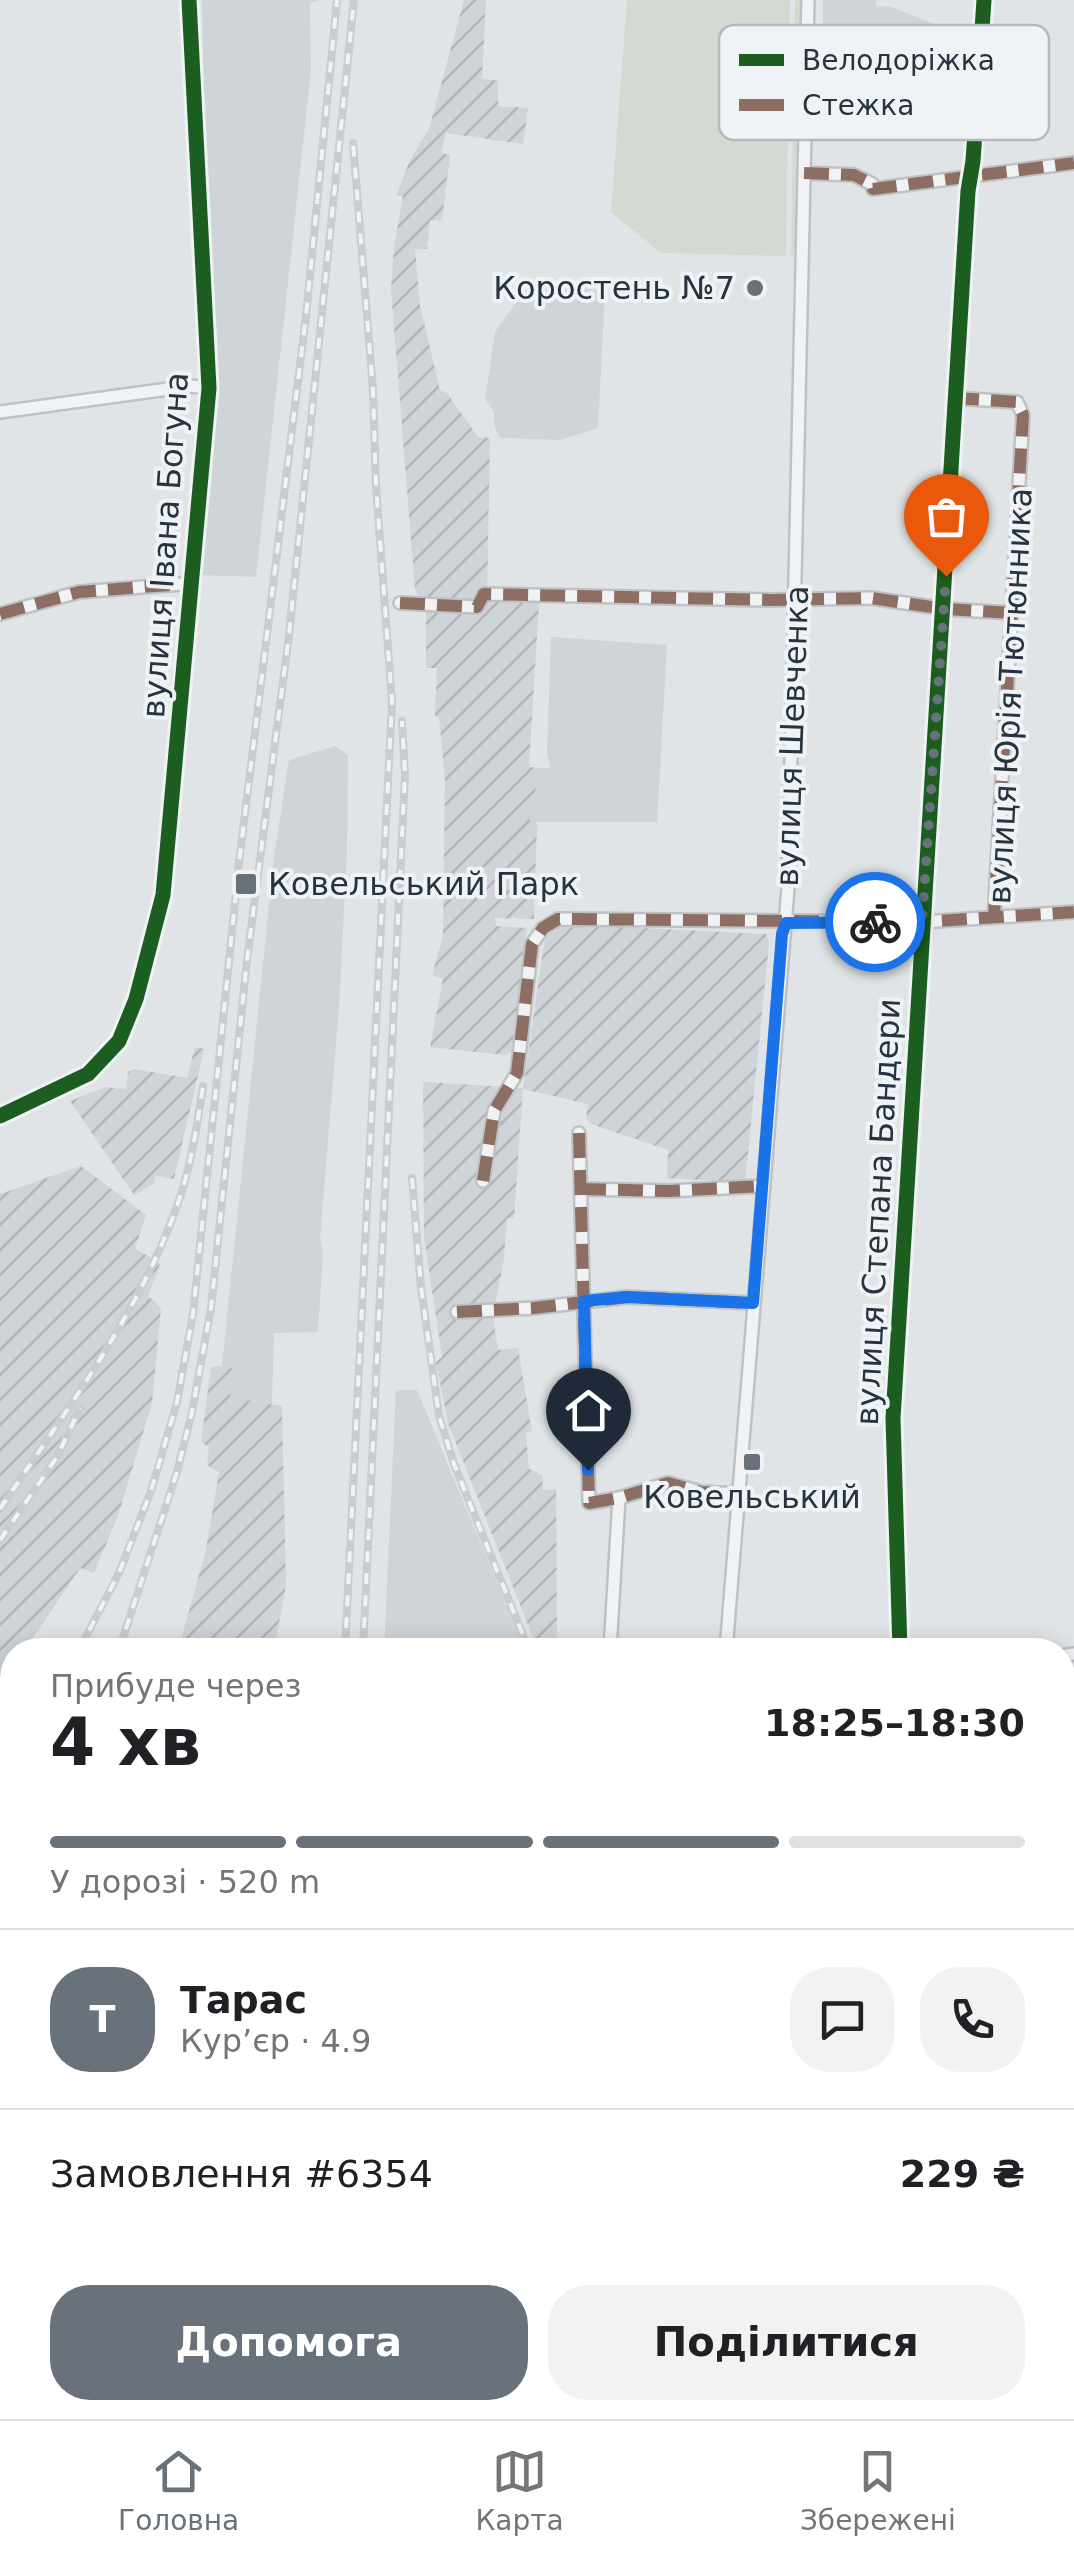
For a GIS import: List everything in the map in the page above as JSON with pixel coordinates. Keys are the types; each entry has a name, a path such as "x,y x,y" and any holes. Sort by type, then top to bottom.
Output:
{"street":[{"name":"вулиця Івана Богуна","path":"0,1116 88,1074 118,1041 136,999 164,895 209,388 189,0"},
{"name":"вулиця Шевченка","path":"807,25 808,0"},
{"name":"вулиця Степана Бандери","path":"982,25 984,0"},
{"name":"вулиця Шевченка","path":"727,1638 786,923 805,140"},
{"name":"вулиця Степана Бандери","path":"900,1638 893,1418 945,609 954,398 974,140"},
{"path":"804,173 854,175 872,184 873,189 1074,163"},
{"path":"0,412 190,386 209,388"},
{"name":"вулиця Юрія Тютюнника","path":"954,398 1017,402 1023,415 994,918 1074,912"},
{"path":"0,614 79,592 194,584"},
{"path":"400,603 477,607 484,594 870,598 945,609 1012,613"},
{"path":"482,1181 494,1111 516,1073 532,944 543,928 558,919 786,923 994,918"},
{"path":"578,1132 589,1503 668,1483 701,1492 738,1494"},
{"path":"581,1189 670,1191 762,1186"},
{"path":"457,1312 627,1297 753,1303"},
{"path":"611,1638 620,1498"}],"shaded area":[{"path":"202,0 319,0 310,4 311,70 256,577 201,575 219,381 209,186 205,185"},
{"path":"464,0 486,0 482,78 498,81 498,106 528,108 523,144 446,133 441,153 450,155 442,221 430,220 427,249 415,249 420,306 440,390 447,393 478,437 490,438 487,601 539,603 529,767 539,768 530,821 537,822 534,919 495,918 496,926 527,928 513,1052 504,1055 430,1047 443,979 432,975 443,936 445,778 439,717 435,716 437,668 426,668 426,611 415,589 391,290 403,196 396,196 410,160 429,129"},
{"path":"823,0 876,0 876,6 892,7 934,24 933,25 823,25"},
{"path":"533,286 605,290 598,428 561,440 500,438 494,412 485,399 495,332 523,293"},
{"path":"551,637 667,645 657,822 530,822 539,768 550,768 547,753"},
{"path":"335,746 348,755 347,852 320,1239 323,1255 318,1332 274,1333 272,1404 229,1397 233,1369 222,1366 274,856 289,760"},
{"path":"558,924 766,934 769,943 745,1183 667,1178 668,1150 591,1124 586,1118 588,1104 523,1089 514,1218 507,1218 493,1317 498,1350 518,1348 532,1431 526,1433 529,1469 542,1475 543,1490 556,1489 557,1638 533,1638 448,1423 436,1362 442,1357 424,1237 423,1082 523,1088 545,937"},
{"path":"195,1047 204,1049 174,1179 156,1176 154,1184 134,1195 70,1101 105,1087 126,1089 128,1072 134,1069 187,1078"},
{"path":"81,1166 146,1215 135,1248 160,1264 148,1296 161,1308 152,1403 118,1516 94,1573 80,1568 33,1638 0,1638 0,1194"},
{"path":"211,1367 233,1369 230,1397 282,1406 286,1584 276,1638 181,1638 206,1550 219,1472 207,1465 209,1447 201,1442"},
{"path":"396,1390 417,1390 520,1638 385,1638"}],"green space":[{"path":"627,0 790,0 790,25 719,25 719,140 788,140 786,256 661,253 611,212"},
{"path":"795,0 801,0 801,25 795,25"},
{"path":"793,140 798,140 796,255 791,255"}],"railway":[{"path":"85,1638 119,1573 151,1491 177,1402 193,1314 239,863 306,316 337,0"},
{"path":"123,1638 177,1472 211,1308 247,960 289,635 354,0"},
{"path":"346,1638 392,702 353,143"},
{"path":"364,1638 405,774 402,721"},
{"path":"0,1509 98,1363 161,1247 182,1191 203,1086"},
{"path":"412,1178 421,1287 439,1416 454,1464 524,1638"},
{"path":"0,1540 57,1457 80,1408"}],"marked path":[{"path":"804,173 854,175 872,184 873,189 1074,163"},
{"path":"954,398 1017,402 1023,415 994,917"},
{"path":"0,614 79,592 194,583"},
{"path":"400,603 477,607 484,594 770,600 871,598 945,609 1011,613"},
{"path":"483,1181 494,1111 517,1073 532,944 543,928 558,919 923,922 1074,912"},
{"path":"579,1133 589,1503 668,1483 701,1492 738,1494"},
{"path":"581,1189 669,1191 762,1186"},
{"path":"457,1312 627,1297 753,1303"}],"cycle path":[{"path":"0,1116 88,1074 119,1041 136,999 163,895 209,388 189,0"},
{"path":"982,25 984,0"},
{"path":"900,1638 893,1418 968,191 974,140"}],"way so far":[{"path":"875,922 922,922 946,576"}],"place":[{"name":"Коростень №7","path":"755,288"},
{"name":"Ковельський Парк","path":"246,884"},
{"name":"Ковельський","path":"752,1462"}],"route":[{"path":"588,1470 584,1301 627,1297 753,1303 782,934 786,923 875,922"}]}
